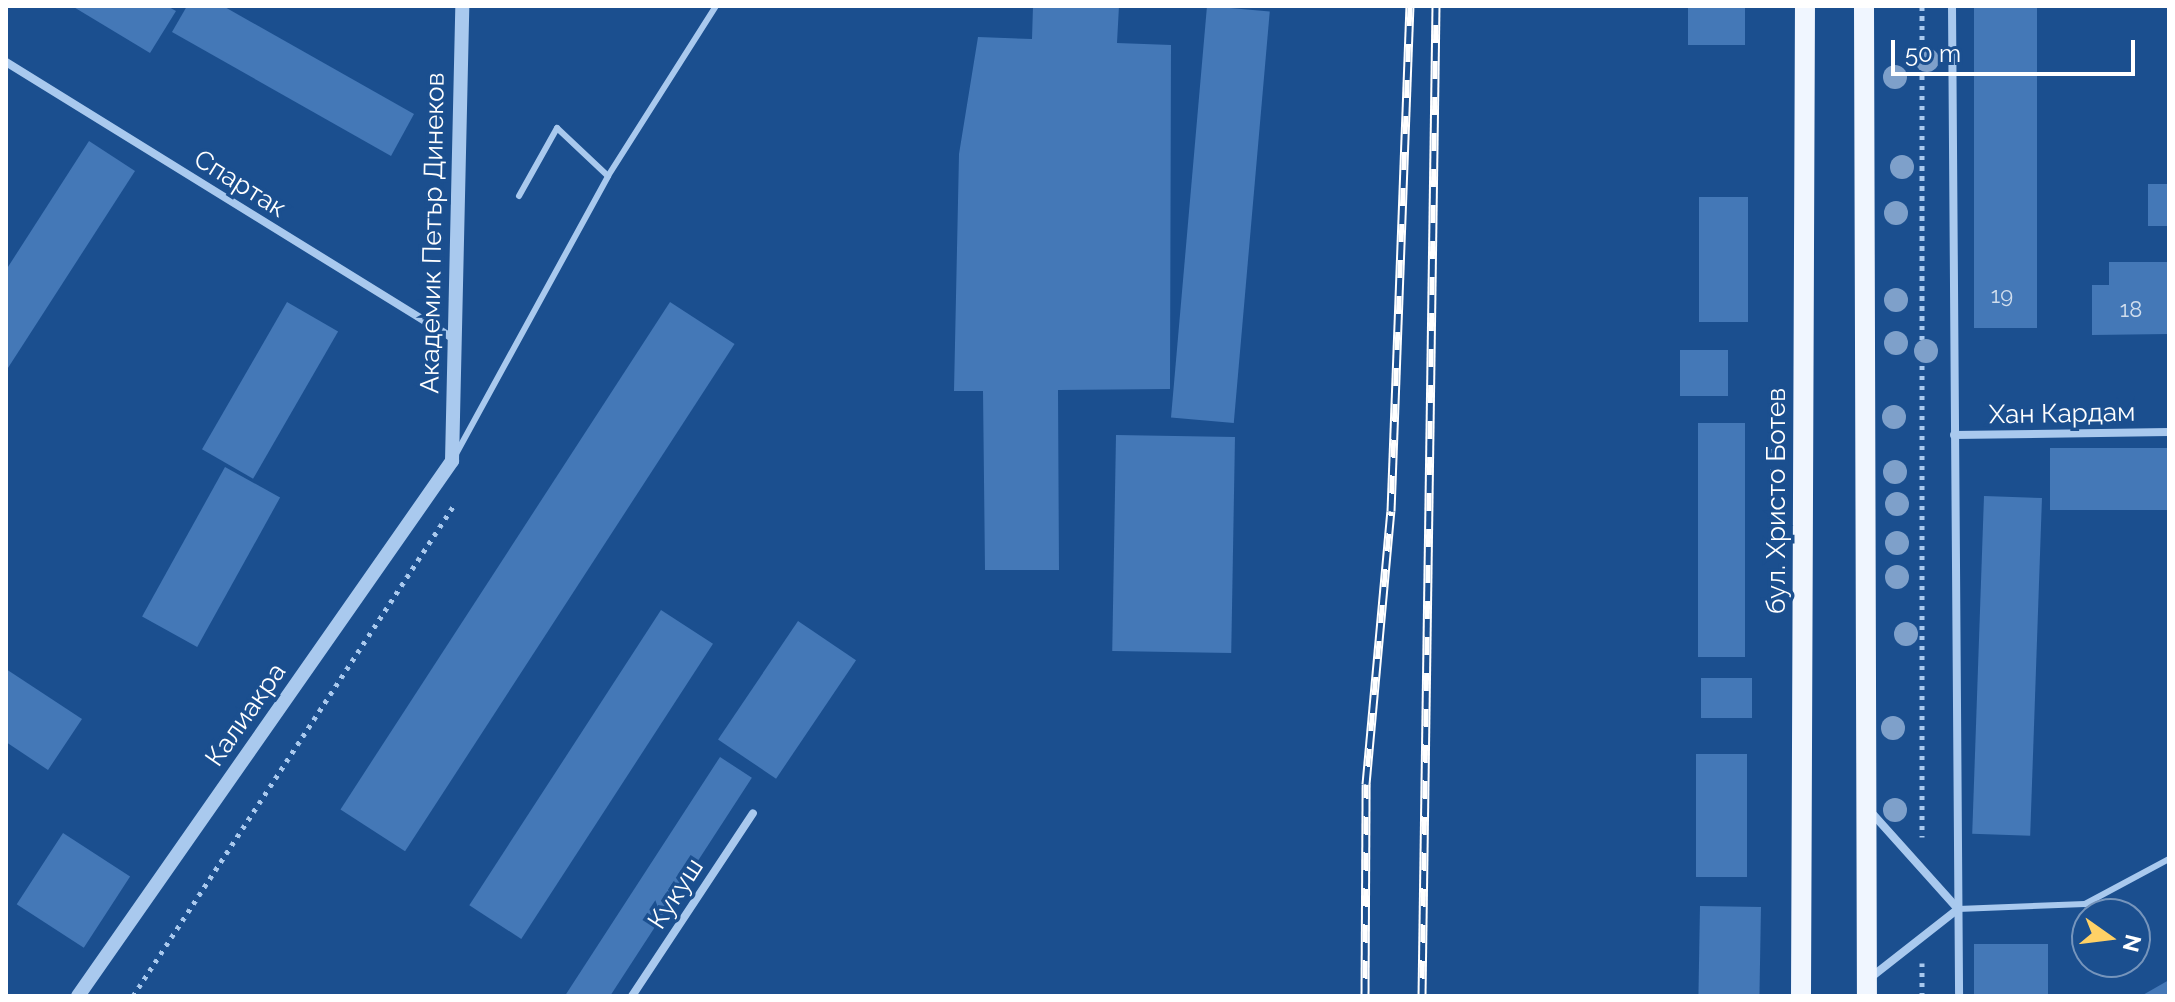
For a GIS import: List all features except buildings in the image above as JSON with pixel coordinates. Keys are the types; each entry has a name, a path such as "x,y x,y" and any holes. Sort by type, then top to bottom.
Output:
{"main road":[{"name":"бул. Христо Ботев","path":"1801,996 1805,6"},
{"path":"1864,6 1867,988"}],"street":[{"name":"Академик Петър Динеков","path":"452,461 462,6"},
{"path":"1952,6 1959,996"},
{"name":"Спартак","path":"6,62 454,339"},
{"name":"Хан Кардам","path":"1954,435 2169,432"},
{"name":"Калиакра","path":"78,996 452,461"},
{"path":"1867,808 1958,909"},
{"name":"Кукуш","path":"632,996 753,813"},
{"path":"1867,988 1958,909"}],"lane":[{"path":"452,461 608,176 716,6"},
{"path":"519,196 557,128 608,176"},
{"path":"1958,909 2085,904 2169,859"}],"path":[{"path":"1922,6 1922,869"},
{"path":"133,996 454,504"},
{"path":"1922,938 1922,996"}],"railway":[{"path":"1365,996 1366,784 1391,511 1410,6"},
{"path":"1422,996 1436,6"}]}
